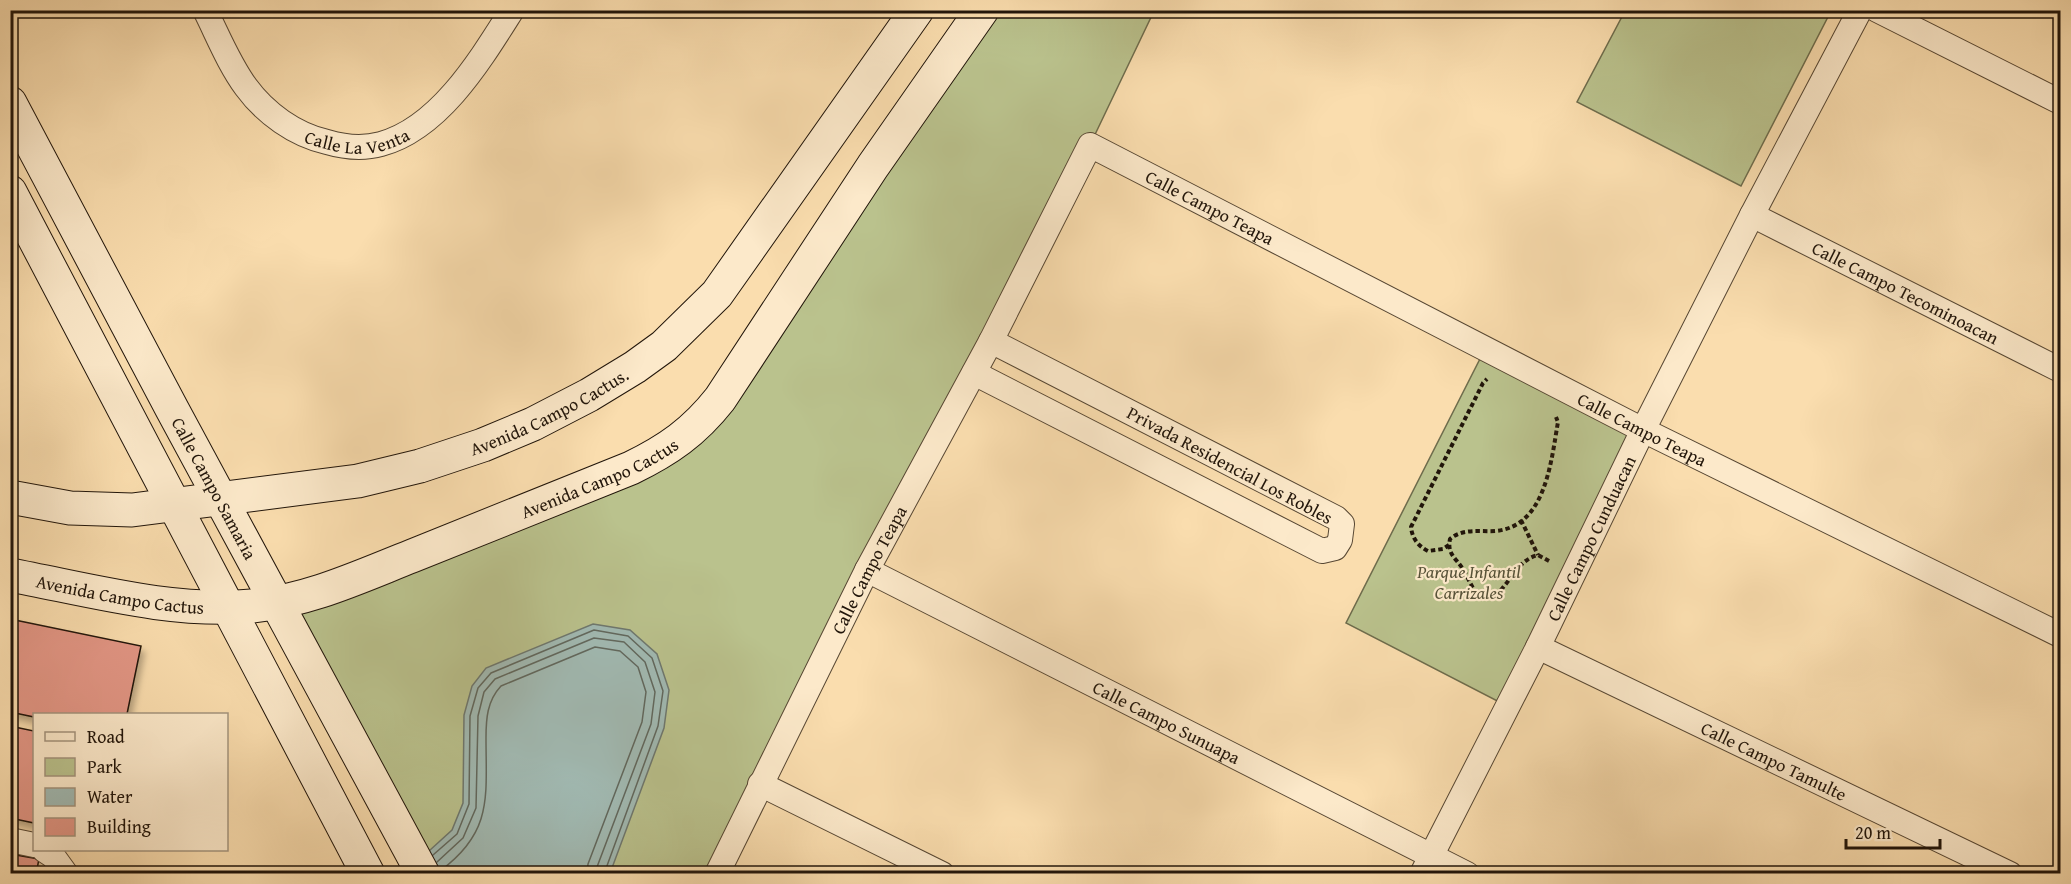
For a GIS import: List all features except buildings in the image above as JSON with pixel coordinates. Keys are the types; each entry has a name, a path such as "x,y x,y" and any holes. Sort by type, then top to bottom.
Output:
{"street":[{"name":"Calle La Venta","path":"205,10 240,78 264,107 306,136 354,147 371,146 394,140 426,119 476,66 512,10"},
{"name":"Avenida Campo Cactus.","path":"10,497 44,504 89,509 132,510 350,483 420,466 483,445 589,395 664,346 717,294 917,10"},
{"name":"Avenida Campo Cactus","path":"10,575 150,602 177,605 229,607 277,602 306,595 357,577 650,459 682,439 720,399 873,166 982,10"},
{"name":"Calle Campo Cunduacan","path":"1426,864 1538,647 1643,430 1752,215 1860,10"},
{"path":"1878,10 2061,102"},
{"name":"Calle Campo Samaria","path":"10,103 423,873"},
{"name":"Calle Campo Teapa","path":"717,873 867,570 991,341 1090,146 1643,430 2061,635"},
{"path":"10,192 368,873"},
{"name":"Calle Campo Tecominoacan","path":"1752,215 2061,370"},
{"name":"Privada Residencial Los Robles","path":"974,373 1322,551 1335,548 1340,540 1342,524 1336,518 991,341"},
{"name":"Calle Campo Sunuapa","path":"867,570 1426,864 1467,873"},
{"name":"Calle Campo Tamulte","path":"1538,647 2010,873"},
{"path":"760,784 942,873"},
{"path":"43,851 53,856 66,873"}],"path":[{"path":"1449,545 1443,549 1428,551 1416,541 1411,527 1483,383 1487,379 1493,380"},
{"path":"1538,555 1531,557 1517,568 1497,594 1484,595 1476,593 1471,587 1463,570 1451,556 1449,545 1450,539 1464,531 1501,530 1530,514 1549,475 1558,422 1555,415"},
{"path":"1521,520 1538,555 1574,573"}],"green space":[{"path":"982,11 1154,11 1090,145 717,873 422,873 277,602 665,451"},
{"path":"1625,11 1831,11 1741,186 1577,102"},
{"name":"Parque Infantil Carrizales","path":"1485,349 1643,430 1507,706 1346,623"}],"water":[{"path":"593,624 630,630 657,654 669,690 664,728 612,868 608,873 396,874 429,851 452,830 463,803 464,715 472,686 486,668"}]}
